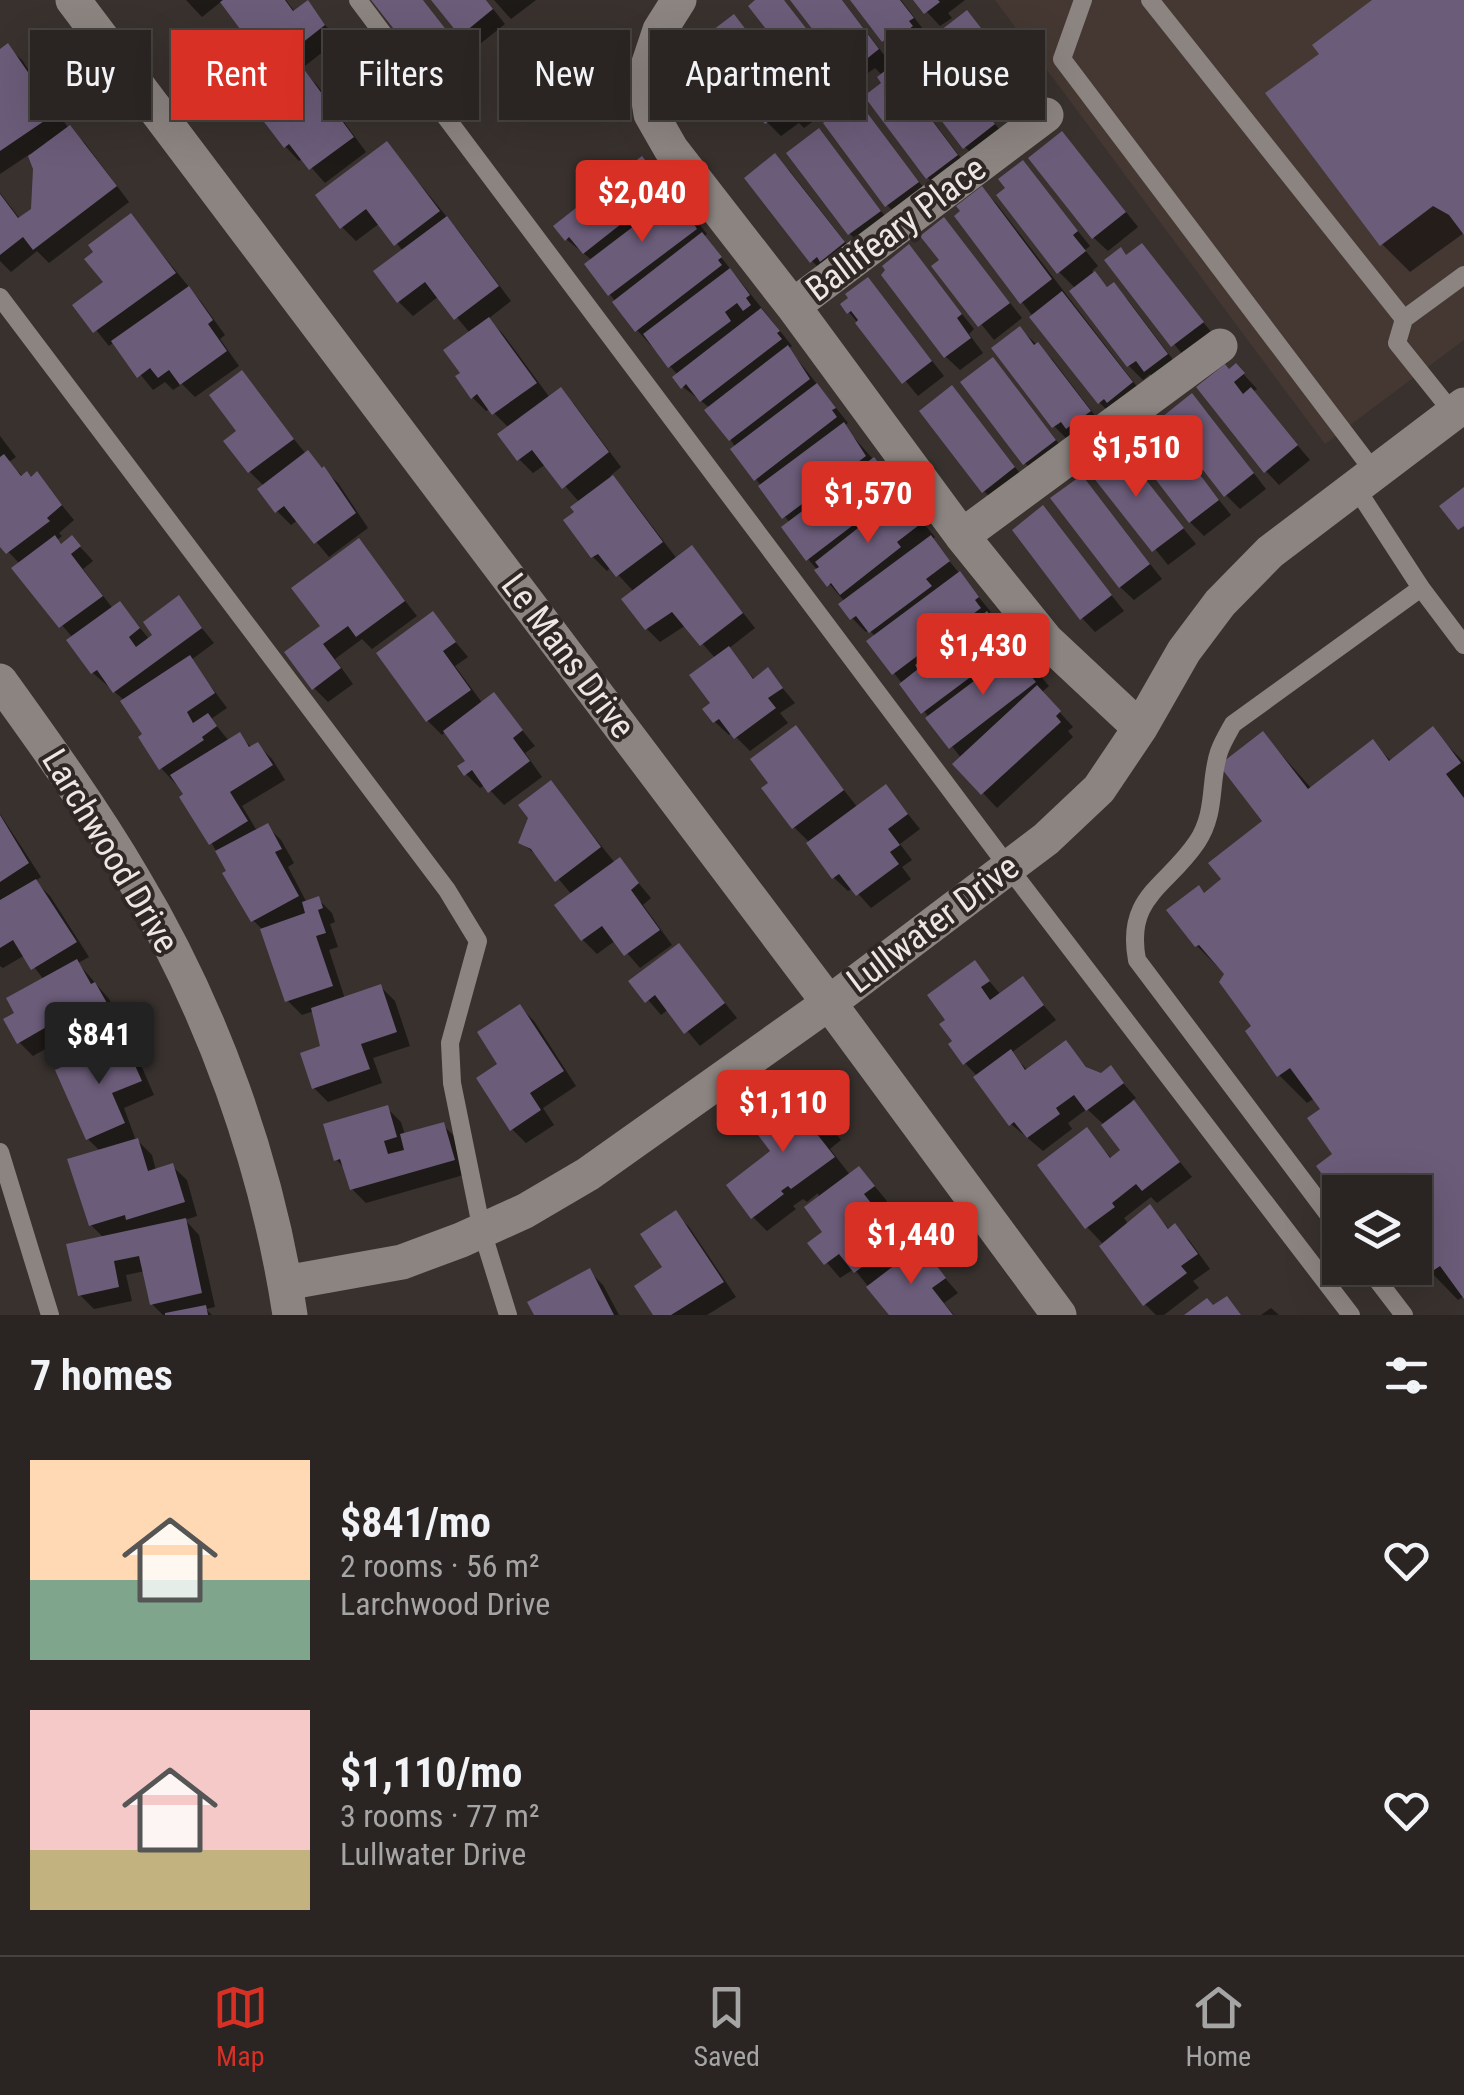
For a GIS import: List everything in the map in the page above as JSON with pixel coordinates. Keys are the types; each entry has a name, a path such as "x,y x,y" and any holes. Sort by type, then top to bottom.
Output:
{"street":[{"name":"Le Mans Drive","path":"73,0 829,1002 1059,1315"},
{"path":"679,0 660,30 644,74 650,114 670,150 793,306 962,536 1046,640 1140,728"},
{"name":"Ballifeary Place","path":"793,306 1046,115"},
{"path":"962,536 1220,346"},
{"name":"Lullwater Drive","path":"287,1299 402,1262 482,1230 525,1211 588,1174 829,1002 1046,840 1099,789 1184,651 1220,603 1270,552 1459,409"},
{"name":"Larchwood Drive","path":"0,681 133,878 176,957 238,1109 266,1196 287,1299"}],"lane":[{"path":"358,0 1008,868 1351,1315"},
{"path":"1084,0 1062,59 1365,480 1421,588 1464,644"},
{"path":"1150,0 1404,319"},
{"path":"1459,409 1396,344 1404,319 1464,275"},
{"path":"0,297 448,890 478,941 450,1043 452,1084 482,1230 508,1315"},
{"path":"1322,1206 1137,960 1132,932 1150,894 1198,841 1214,798 1218,754 1233,724 1421,588"},
{"path":"0,1152 50,1315"},
{"path":"1381,1285 1404,1315"}],"shaded area":[{"path":"995,0 1464,0 1464,340 1325,444 1045,67 1045,30 1017,30"}],"building":[{"path":"285,0 293,11 308,0 325,25 303,42 303,30 239,30 220,2"},
{"path":"371,0 423,0 446,30 395,30"},
{"path":"431,0 486,0 493,9 467,30 455,30"},
{"path":"755,0 784,0 807,30 765,30 748,6"},
{"path":"790,0 842,0 865,30 813,30"},
{"path":"850,0 900,0 914,18 909,21 913,26 908,30 886,30 882,42"},
{"path":"913,0 938,0 940,2 924,14"},
{"path":"1372,0 1464,0 1464,235 1449,215 1433,206 1380,246 1265,93 1319,54 1312,45"},
{"path":"967,10 983,30 941,30"},
{"path":"734,14 746,30 713,30"},
{"path":"866,32 879,49 866,59"},
{"path":"8,43 30,75 30,120 46,120 0,151 0,49"},
{"path":"303,68 323,95 323,120 341,120 354,137 309,170 289,144 284,148 263,120 303,120"},
{"path":"886,70 886,120 932,120 958,155 926,179 866,99 881,83 877,77"},
{"path":"866,111 919,182 885,207 823,123 866,120"},
{"path":"941,120 992,120 995,124 963,149"},
{"path":"70,125 117,186 33,250 23,237 0,255 0,194 18,218 31,209 33,169 28,156"},
{"path":"819,128 881,211 848,235 786,153"},
{"path":"1062,131 1126,212 1092,239 1028,158"},
{"path":"387,141 440,211 394,246 366,209 340,229 315,195"},
{"path":"775,153 845,242 820,262 817,257 810,263 744,178"},
{"path":"642,156 662,182 658,185 663,191 583,254 569,237 565,241 553,226"},
{"path":"1023,160 1078,231 1073,235 1086,251 1057,274 996,195 1005,188 998,179"},
{"path":"982,186 1052,279 1020,304 954,216 960,211 956,206"},
{"path":"676,194 695,219 692,221 697,229 608,296 584,264"},
{"path":"131,213 176,273 93,333 72,305 103,282 84,259 93,252 88,245"},
{"path":"447,216 499,286 454,320 425,282 397,303 373,271"},
{"path":"944,217 1010,303 978,327 931,266 939,260 920,236"},
{"path":"702,232 722,257 718,260 722,265 635,332 612,302"},
{"path":"1142,243 1204,322 1171,347 1104,260 1121,247 1126,255"},
{"path":"909,244 962,314 957,318 971,338 944,358 881,275 885,270 882,266"},
{"path":"730,268 750,295 746,298 751,305 743,311 737,303 725,312 731,321 668,368 643,334"},
{"path":"1095,271 1107,287 1114,282 1168,354 1144,372 1136,361 1127,367 1069,291"},
{"path":"868,277 932,361 902,384 855,323 858,320 840,304 848,298 845,294"},
{"path":"189,286 213,320 208,324 227,351 180,385 169,370 158,378 150,368 137,378 111,341"},
{"path":"1062,291 1133,382 1107,403 1104,399 1098,404 1029,317"},
{"path":"761,308 782,339 700,402 686,384 681,389 672,377"},
{"path":"489,317 537,383 492,415 477,394 471,399 455,376 460,373 443,350"},
{"path":"1020,326 1034,345 1038,342 1091,411 1066,429 1061,422 1052,428 991,348"},
{"path":"788,345 810,379 729,441 704,410"},
{"path":"993,357 1056,440 1023,465 960,382"},
{"path":"1236,363 1245,373 1234,382 1243,394 1251,387 1298,445 1264,473 1196,387 1225,364 1229,369"},
{"path":"242,370 294,439 248,473 223,441 236,431 209,395"},
{"path":"817,383 836,408 832,410 837,417 754,481 730,449"},
{"path":"952,385 1015,467 982,493 919,411"},
{"path":"561,387 609,452 562,489 532,450 517,461 497,434"},
{"path":"1192,393 1254,473 1224,497 1162,417"},
{"path":"1158,419 1219,500 1189,523 1127,442"},
{"path":"844,422 866,456 782,519 758,486"},
{"path":"1120,447 1184,528 1152,552 1089,472"},
{"path":"308,450 324,466 356,513 314,544 284,506 275,513 257,489"},
{"path":"4,454 21,476 27,471 31,477 37,471 62,505 47,518 50,521 6,554 0,547 0,457"},
{"path":"874,457 894,482 888,486 894,494 806,561 781,527"},
{"path":"613,475 663,542 616,577 598,554 591,558 563,520 574,512 570,507"},
{"path":"1082,475 1150,564 1119,588 1050,498"},
{"path":"1464,487 1464,526 1458,530 1439,506"},
{"path":"901,494 923,522 897,542 901,547 840,595 831,583 827,587 814,570 819,567 815,562"},
{"path":"1043,505 1112,595 1080,620 1012,530"},
{"path":"55,535 61,544 72,535 81,546 71,554 103,596 59,628 11,568"},
{"path":"931,535 950,561 926,579 932,586 869,633 856,616 850,620 838,604"},
{"path":"359,538 405,601 356,637 348,626 323,644 341,668 312,690 284,652 320,626 291,588"},
{"path":"692,545 743,613 700,646 672,612 645,630 621,599"},
{"path":"960,571 979,597 975,600 981,608 892,675 866,641"},
{"path":"179,595 202,628 113,693 97,670 91,674 66,640 120,601 140,628 129,637 136,647 152,635 143,622"},
{"path":"433,611 456,642 443,651 471,690 426,722 376,653"},
{"path":"987,611 1007,638 998,645 1004,652 921,714 899,684 918,669 915,665"},
{"path":"729,646 753,679 768,667 783,688 768,698 776,708 734,739 719,719 713,723 702,709 710,703 689,675"},
{"path":"1019,647 1037,671 1031,676 1036,682 949,749 925,718"},
{"path":"190,655 215,693 187,712 193,723 208,713 217,726 202,737 204,740 159,770 120,701"},
{"path":"1037,685 1061,711 1056,716 1061,722 981,795 952,764"},
{"path":"494,692 523,730 513,738 530,761 488,793 472,770 464,776 457,766 465,761 443,731"},
{"path":"796,725 844,790 792,829 761,788 768,783 750,759"},
{"path":"1433,726 1461,763 1446,774 1464,798 1464,1299 1440,1266 1432,1271 1432,1175 1323,1175 1316,1166 1332,1154 1307,1118 1320,1109 1290,1068 1277,1077 1245,1031 1251,1026 1219,982 1224,974 1199,945 1195,947 1166,910 1199,885 1204,893 1221,879 1208,863 1262,821 1219,765 1263,731 1308,789 1373,739 1389,761"},
{"path":"240,732 249,747 258,742 273,765 230,792 248,821 209,845 170,775"},
{"path":"551,780 601,847 555,882 531,849 518,843 528,818 518,805"},
{"path":"886,784 908,814 888,829 900,845 890,852 899,864 856,896 839,874 832,879 806,843"},
{"path":"0,815 29,863 0,882"},
{"path":"268,823 282,849 275,852 299,896 251,922 222,873 226,871 215,851"},
{"path":"620,857 639,883 631,890 660,930 624,956 602,926 581,941 554,905"},
{"path":"36,879 77,942 31,970 13,940 0,948 0,900"},
{"path":"319,896 323,908 318,910 326,933 316,936 333,986 285,1002 260,929 305,913 302,902"},
{"path":"679,943 725,1003 684,1034 655,995 645,1003 628,981"},
{"path":"77,959 120,1026 79,1049 62,1018 17,1044 3,1019 14,1013 6,998"},
{"path":"975,960 990,981 981,987 990,1000 1023,976 1044,1005 963,1065 939,1024 945,1020 927,995"},
{"path":"381,984 397,1032 361,1044 370,1069 312,1089 300,1053 320,1046 311,1008"},
{"path":"520,1004 564,1071 530,1093 541,1110 510,1131 476,1078 497,1064 477,1032"},
{"path":"123,1039 142,1081 112,1093 125,1123 86,1140 55,1070"},
{"path":"1066,1040 1086,1067 1101,1073 1111,1065 1124,1083 1086,1111 1074,1095 1056,1108 1060,1114 1027,1138 1014,1122 1009,1126 973,1077 1011,1049 1025,1070"},
{"path":"803,1090 829,1125 817,1134 835,1157 791,1189 788,1186 781,1191 784,1194 751,1219 726,1185 770,1151 752,1127"},
{"path":"1134,1100 1180,1162 1142,1191 1136,1184 1112,1203 1115,1207 1085,1229 1037,1165 1087,1127 1110,1158 1120,1150 1101,1125"},
{"path":"388,1105 397,1137 384,1141 388,1154 404,1150 400,1134 444,1122 455,1160 350,1190 340,1159 334,1161 323,1124"},
{"path":"138,1138 148,1171 173,1163 185,1202 126,1220 125,1215 89,1226 67,1159"},
{"path":"859,1166 875,1186 864,1194 899,1239 854,1273 839,1254 824,1265 807,1243 822,1232 804,1207"},
{"path":"1150,1204 1168,1229 1175,1223 1198,1254 1181,1266 1187,1273 1143,1306 1099,1246"},
{"path":"676,1210 724,1282 671,1315 653,1315 634,1286 662,1267 640,1234"},
{"path":"186,1218 202,1293 150,1305 139,1256 114,1261 119,1287 78,1296 66,1244"},
{"path":"921,1245 946,1278 932,1288 953,1315 889,1315 866,1287"},
{"path":"590,1268 614,1315 534,1315 527,1302"},
{"path":"1227,1296 1241,1315 1184,1315 1207,1298 1213,1305"},
{"path":"206,1305 208,1315 165,1315 165,1313"}]}
